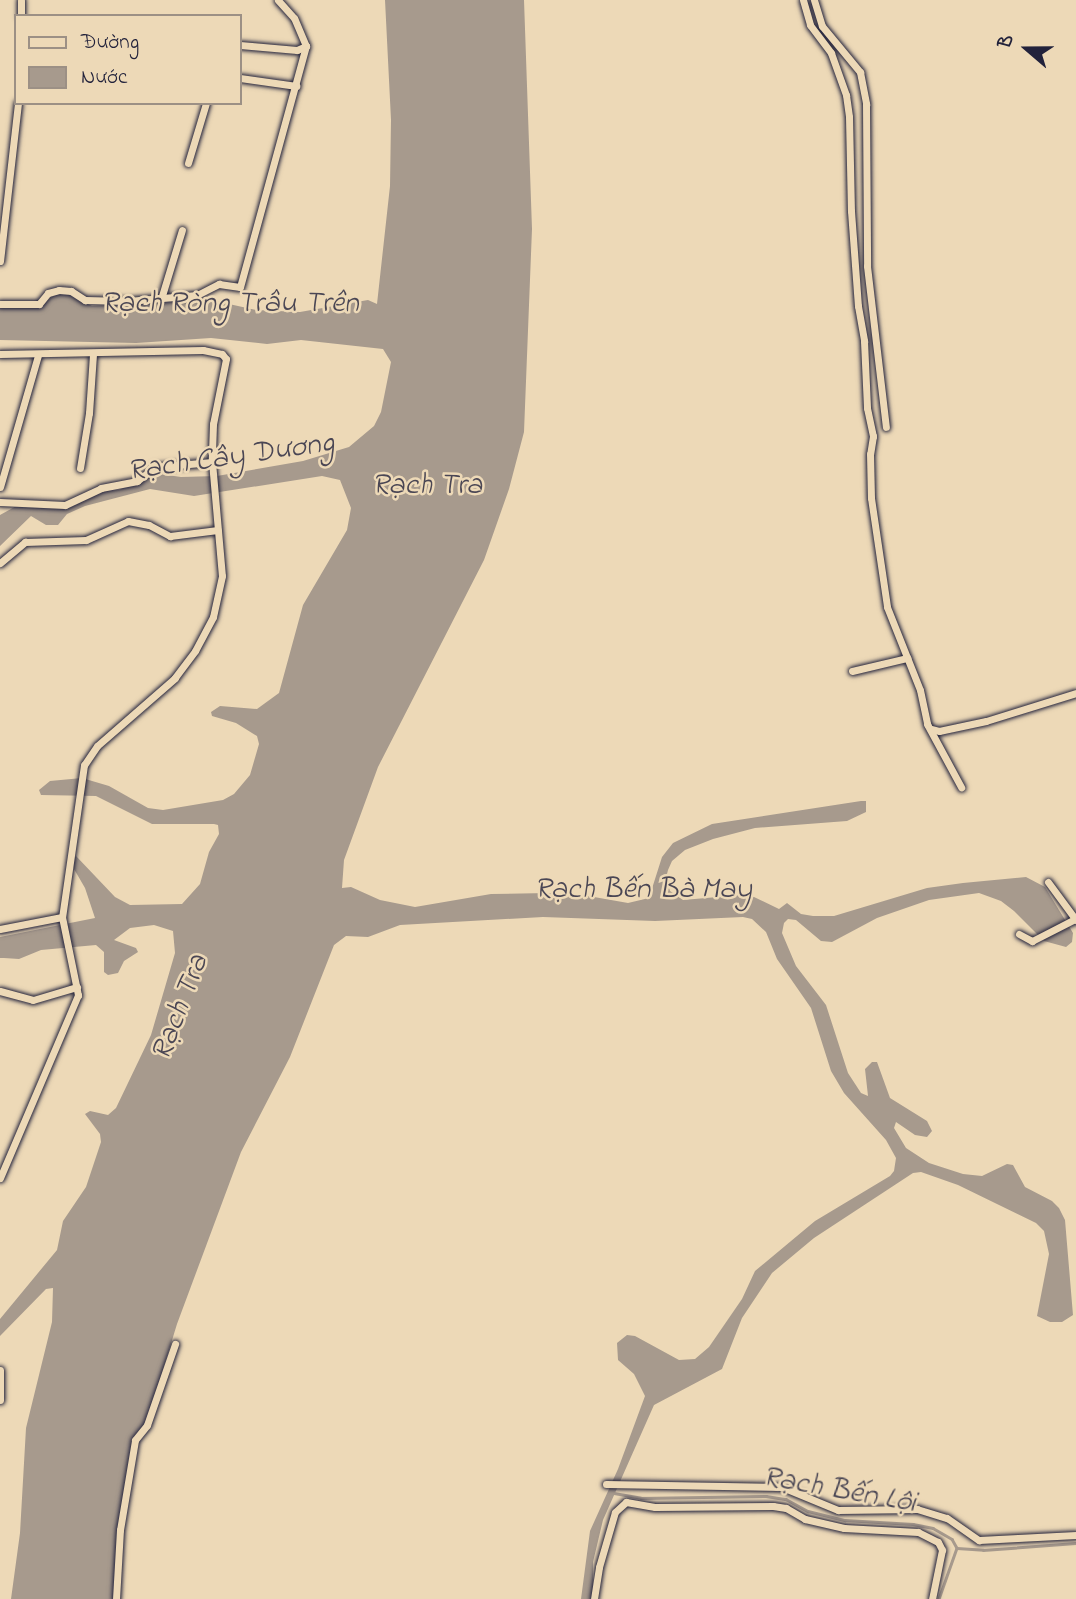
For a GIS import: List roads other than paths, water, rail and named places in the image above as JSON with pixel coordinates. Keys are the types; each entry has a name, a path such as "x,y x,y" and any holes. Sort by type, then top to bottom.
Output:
{"street":[{"path":"0,304 38,304 48,293 59,290 71,292 85,300 161,299 197,295 219,284 241,286 306,46 294,18 278,0"},
{"path":"803,0 807,19 831,52 846,95 858,306 864,341 867,408 873,436 870,454 871,498 887,607 920,690 927,723 961,786"},
{"path":"814,0 822,26 860,72 866,104 867,266 886,427"},
{"path":"242,45 297,50 306,46"},
{"path":"242,78 296,86"},
{"path":"0,261 18,105"},
{"path":"188,163 205,105"},
{"path":"161,299 182,230"},
{"path":"0,354 203,350 222,354 226,359 213,424 212,464 222,576 213,617 195,651 175,678 97,746 83,769 63,919 77,988 76,1002 0,1178"},
{"path":"80,468 89,412 93,354"},
{"path":"0,487 38,355"},
{"path":"0,502 65,505 102,488 137,481 155,467 212,464"},
{"path":"0,563 26,542 86,540 128,521 149,525 170,536 218,530"},
{"path":"852,671 906,658"},
{"path":"931,729 939,731 986,721 1076,693"},
{"path":"1019,934 1032,940 1073,921 1048,882"},
{"path":"0,929 63,919"},
{"path":"0,991 33,1000 77,988"},
{"path":"116,1599 120,1530 135,1440 147,1424 175,1344"},
{"path":"0,1370 0,1400"},
{"path":"608,1484 782,1487 838,1510 917,1509 947,1518 979,1540 1076,1535"},
{"path":"594,1599 599,1567 615,1511 620,1504 626,1502 655,1507 773,1506 786,1508 806,1519 844,1528 918,1532 938,1542 942,1550 932,1599"}],"water":[{"name":"Rạch Tra","path":"385,0 524,0 532,229 524,432 509,489 484,560 378,767 344,860 342,888 351,887 380,900 415,907 491,894 577,894 628,903 649,898 662,857 673,843 712,824 861,801 866,801 866,812 847,821 755,828 685,850 672,861 668,870 666,878 670,891 683,900 741,895 754,897 779,909 787,903 801,914 834,916 927,888 963,883 1026,877 1045,887 1073,933 1072,942 1066,947 1044,941 1001,901 979,893 929,900 877,918 832,942 821,941 796,920 788,919 784,923 782,933 796,966 826,1005 848,1073 861,1093 868,1096 865,1069 872,1062 877,1062 890,1098 927,1121 932,1131 927,1137 915,1135 896,1122 894,1128 906,1148 929,1163 963,1174 982,1176 1007,1164 1013,1165 1025,1187 1052,1201 1059,1208 1065,1220 1073,1315 1062,1322 1050,1322 1037,1316 1049,1254 1044,1231 1036,1223 958,1185 921,1172 913,1173 814,1238 772,1273 742,1318 722,1369 654,1405 603,1520 593,1562 593,1599 581,1599 590,1531 618,1469 645,1396 634,1374 618,1360 617,1343 627,1335 635,1336 679,1360 695,1359 709,1347 742,1299 755,1271 815,1221 890,1176 894,1171 896,1158 886,1140 844,1093 831,1071 811,1008 777,959 766,932 752,919 743,917 655,921 543,917 400,925 368,937 346,936 334,945 290,1057 241,1152 177,1324 147,1422 132,1445 114,1599 11,1599 20,1533 26,1428 52,1322 53,1288 46,1289 0,1336 0,1319 57,1250 63,1221 86,1187 101,1142 100,1134 85,1114 90,1111 108,1115 116,1108 151,1035 175,953 173,931 154,925 130,928 114,940 136,948 138,952 124,961 118,973 108,975 104,972 104,952 96,945 41,950 19,959 0,958 0,937 95,918 85,888 74,869 72,861 76,856 115,897 130,905 182,904 200,884 209,852 219,834 218,825 214,824 152,824 96,796 41,795 39,790 50,781 82,778 109,786 148,808 163,810 223,800 234,794 250,775 259,744 257,736 236,723 212,716 211,712 220,706 257,709 279,693 303,605 347,530 351,508 340,480 322,476 194,496 150,489 85,506 67,514 58,525 46,525 31,516 0,546 0,515 20,504 65,508 101,491 119,490 153,473 181,477 217,476 303,461 349,447 374,426 381,412 391,362 383,349 301,340 267,344 211,338 136,343 0,340 0,307 40,306 56,294 67,294 92,306 211,300 256,310 300,312 368,300 377,304 390,186 391,120"}],"waterway":[{"name":"Rạch Bến Lội","path":"614,1493 641,1498 766,1496 786,1499 808,1511 845,1520 913,1524 933,1528 952,1539 957,1548 939,1599"},
{"path":"957,1548 983,1550 1076,1543"}],"water label":[{"name":"Rạch Ròng Trâu Trên","path":"230,304"},
{"name":"Rạch Cây Dương","path":"231,458"},
{"name":"Rạch Bến Bà May","path":"643,890"}]}
